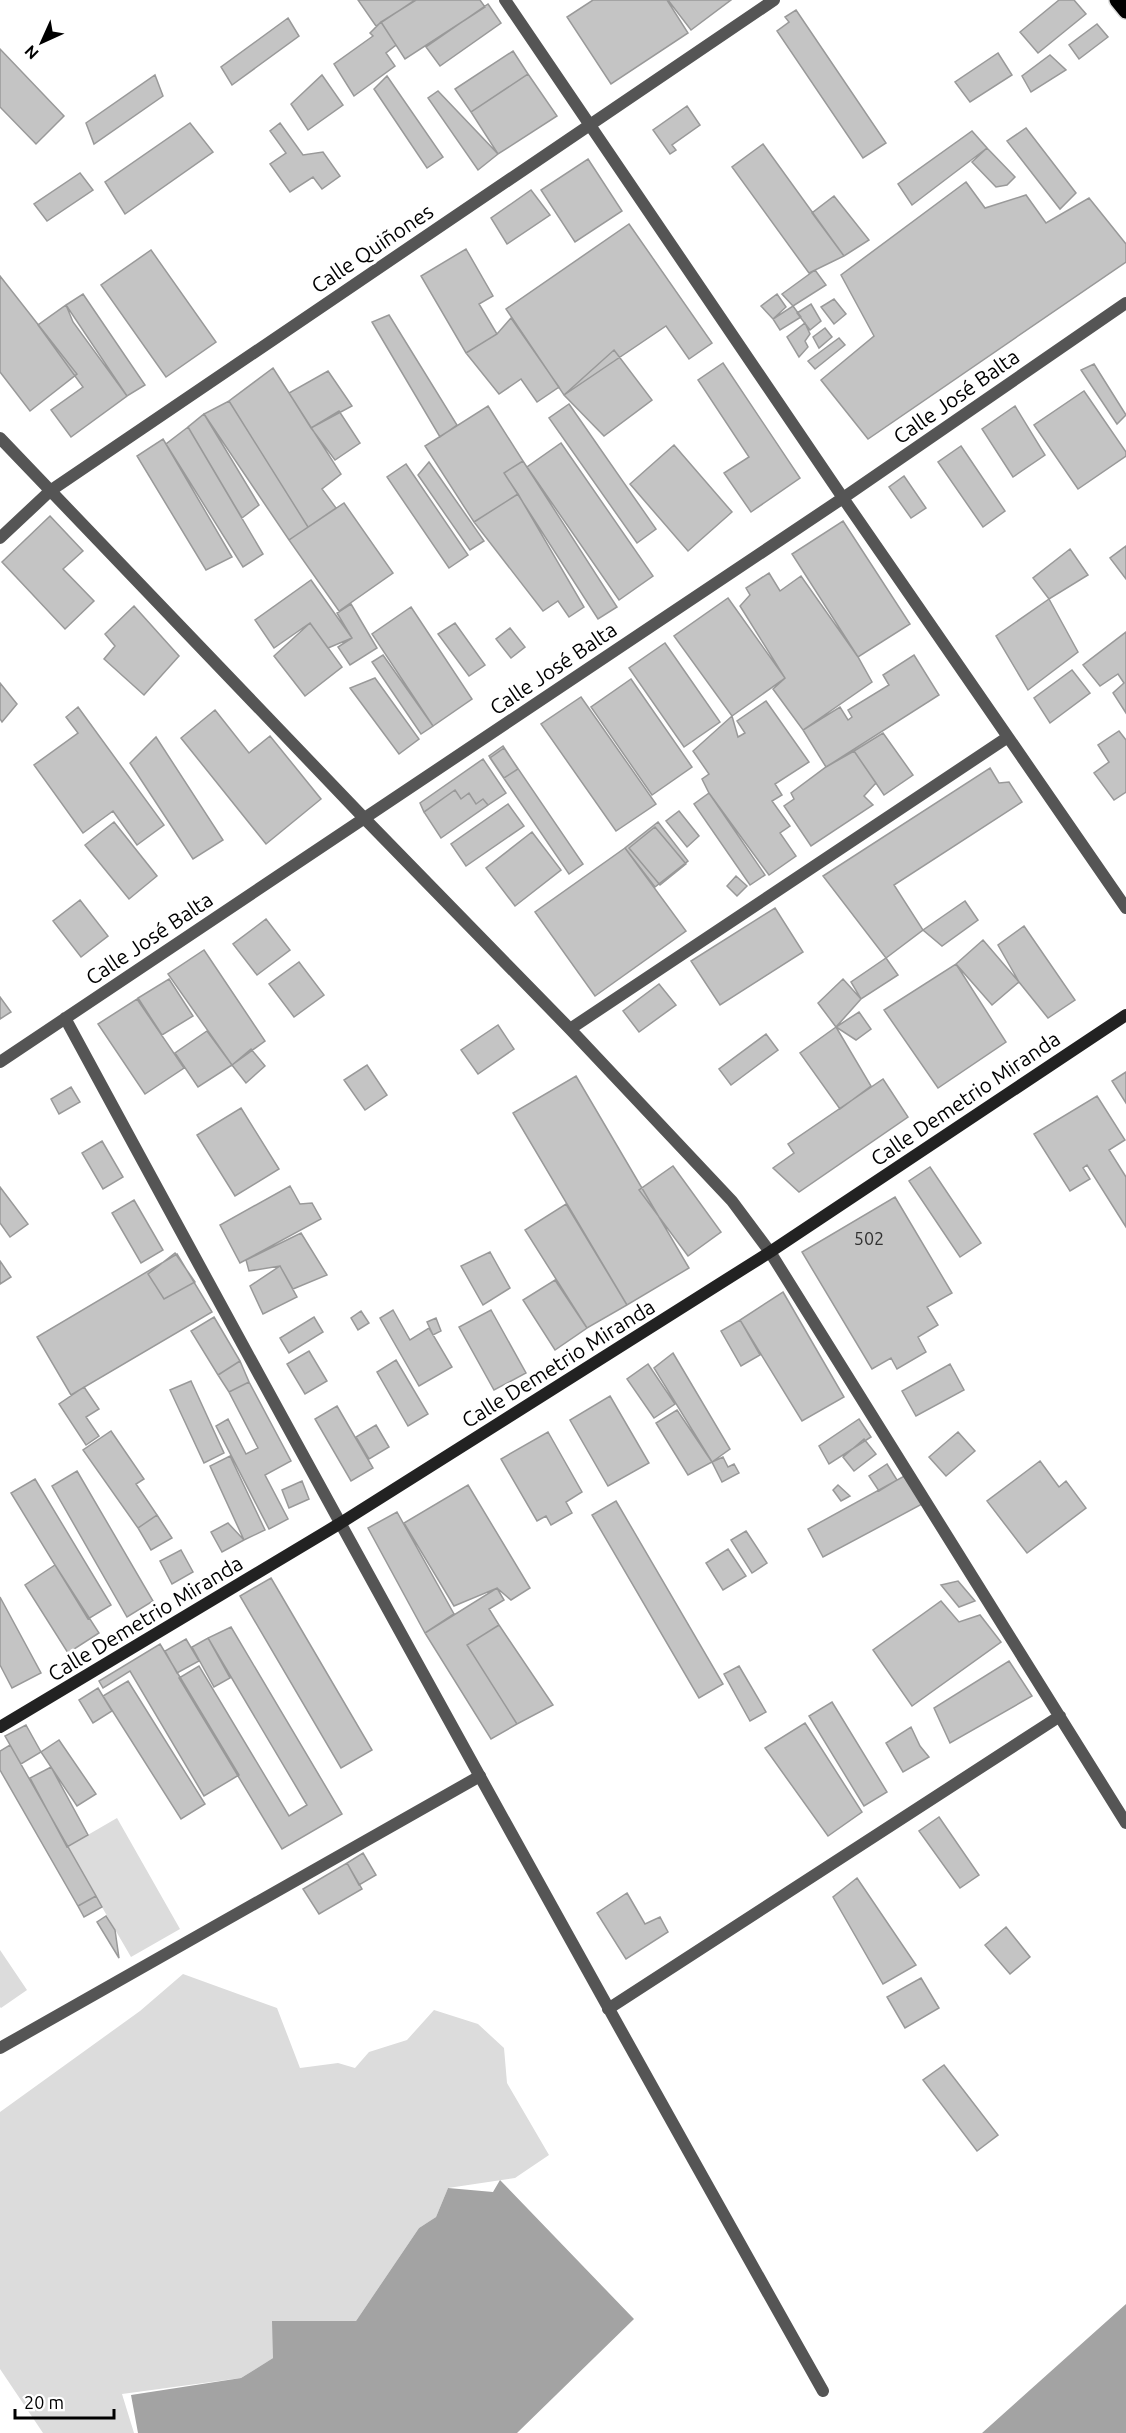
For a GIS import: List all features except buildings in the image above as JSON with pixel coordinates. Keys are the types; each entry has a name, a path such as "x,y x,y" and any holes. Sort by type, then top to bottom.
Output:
{"main road":[{"path":"1117,0 1126,11"},
{"name":"Calle Demetrio Miranda","path":"0,1727 339,1524 770,1252 950,1130 1126,1015"}],"street":[{"path":"505,0 843,498 1126,908"},
{"name":"Calle Quiñones","path":"0,538 50,491 774,0"},
{"name":"Calle José Balta","path":"0,1062 843,498 1126,303"},
{"path":"0,438 570,1029 732,1201 770,1252 1126,1823"},
{"path":"570,1029 1008,737"},
{"path":"65,1018 339,1524 823,2391"},
{"path":"608,2009 1060,1716"},
{"path":"0,2048 480,1776"}],"shaded area":[{"path":"117,1818 180,1929 131,1957 67,1847"},
{"path":"0,1950 27,1990 1,2008 0,2007"},
{"path":"183,1974 277,2008 300,2068 338,2063 355,2068 369,2052 407,2040 434,2010 478,2024 504,2048 507,2083 549,2155 515,2178 448,2188 436,2217 419,2228 356,2321 273,2322 273,2358 241,2378 122,2394 134,2433 43,2433 0,2369 0,2112 140,2011"},
{"path":"500,2180 634,2319 517,2433 138,2433 131,2395 241,2378 273,2358 272,2321 356,2321 419,2228 436,2217 448,2188 493,2192"},
{"path":"1126,2304 1126,2433 982,2433"}]}
